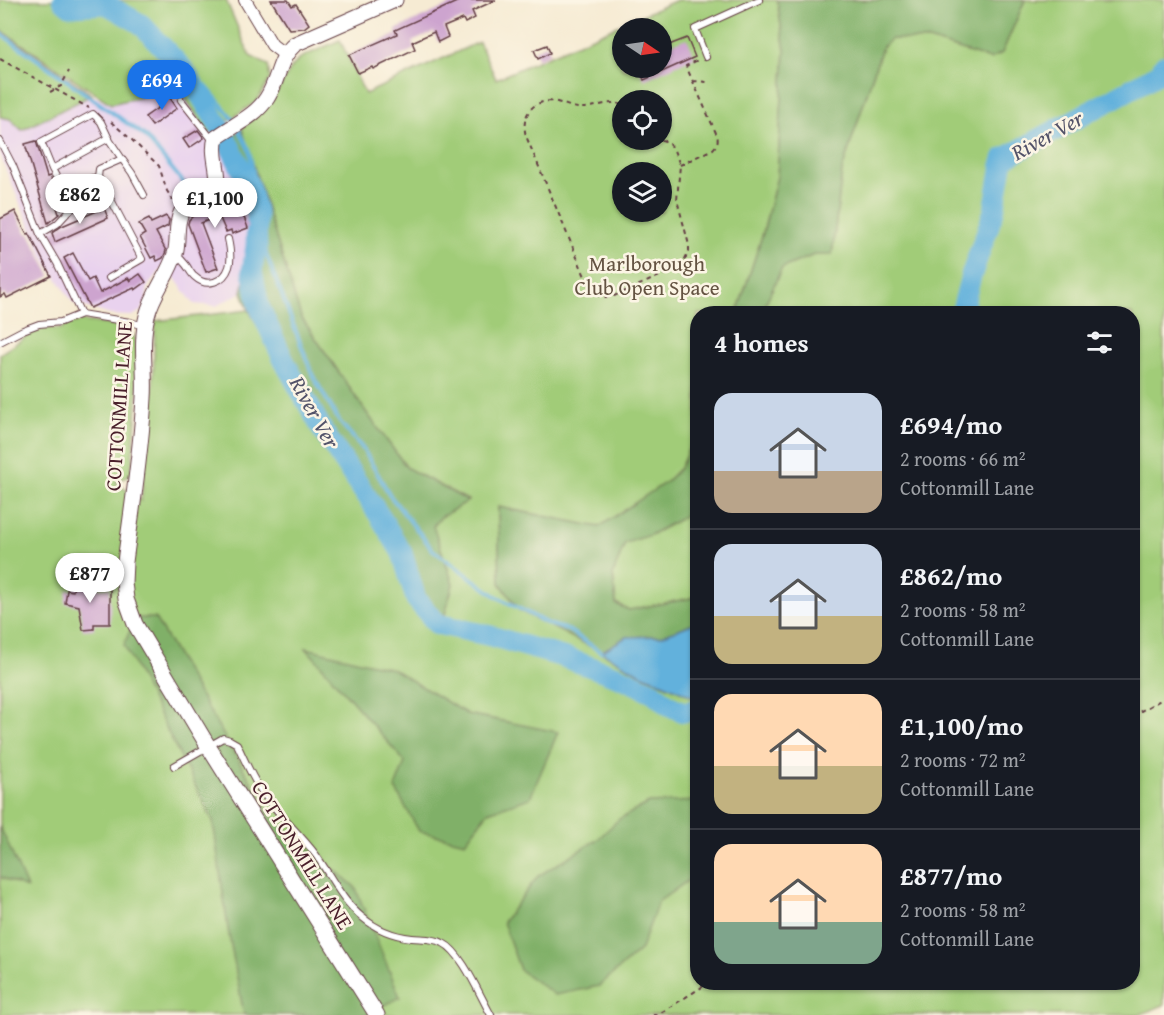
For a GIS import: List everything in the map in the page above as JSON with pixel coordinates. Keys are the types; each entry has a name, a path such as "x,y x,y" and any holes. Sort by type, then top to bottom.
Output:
{"street":[{"path":"245,0 272,45 285,55"},
{"path":"221,135 256,111 266,100 285,55 295,44 395,0"},
{"name":"COTTONMILL LANE","path":"221,135 218,183 214,196 184,209 179,221 175,254 147,313 144,326 145,395 125,562 126,599 135,624 208,747 377,1015"}],"lane":[{"path":"706,57 695,29 759,0"},
{"path":"181,100 221,135"},
{"path":"69,211 65,193 41,142 93,114 101,122 108,138 144,195"},
{"path":"52,169 108,138"},
{"path":"0,141 13,166 40,234 57,263 81,314"},
{"path":"109,278 142,259 98,177 99,169 123,159"},
{"path":"65,193 86,180 98,177"},
{"path":"40,234 57,224 69,211 89,197 106,190"},
{"path":"175,254 195,277 203,282 212,283 221,280 229,267 231,251 228,239"},
{"path":"0,342 39,324 61,322 81,314 144,326"},
{"path":"174,766 224,738 237,744 259,788 322,863 345,900 361,917 377,928 408,937 444,943 455,952 465,967 491,1015"}],"path":[{"path":"680,165 713,149 718,141 686,66 706,57"},
{"path":"50,92 61,86 69,71"},
{"path":"693,81 708,82"},
{"path":"612,102 581,108 558,102 544,102 529,111 525,116 524,124 526,136 589,286 595,294 604,297 615,296 670,272 684,261 689,245 677,200 680,165 672,147"},
{"path":"1140,712 1164,698"},
{"path":"653,1015 659,1014 697,990"}],"shaded area":[{"path":"179,88 208,134 227,146 244,182 253,216 252,249 242,292 216,306 194,304 165,265 148,286 146,301 141,311 132,316 111,315 73,303 43,257 0,156 0,117 10,119 22,130 92,95 112,104"}],"green space":[{"path":"0,0 226,0 250,56 268,65 270,79 257,101 208,134 179,88 111,104 0,29"},
{"name":"Marlborough Club Open Space","path":"677,0 777,0 785,51 777,177 763,233 739,306 690,306 690,446 680,468 666,482 599,527 498,507 500,583 520,611 639,673 690,695 690,990 1140,990 1140,306 764,306 782,268 814,255 832,254 842,170 882,47 892,39 929,40 990,59 1002,53 1025,0 1164,0 1164,1005 1139,1015 0,1015 0,354 33,332 47,328 63,329 63,326 79,322 87,321 116,326 124,328 133,335 138,360 138,380 131,474 116,482 141,501 153,388 155,321 249,310 303,406 396,552 413,600 440,632 453,584 433,526 441,517 468,500 407,468 301,317 242,129 275,95 300,58 340,40 365,94 479,42 496,79 612,28 612,78 672,78 672,18 636,18"},
{"path":"777,0 1025,0 1002,53 990,59 929,40 892,39 882,47 842,170 832,255 814,255 782,268 764,306 739,306 763,233 777,177 785,51"},
{"path":"0,30 92,95 22,130 10,119 0,117"},
{"path":"242,129 301,317 407,468 468,501 441,517 433,526 453,584 440,633 413,600 396,552 303,406 249,310 242,292 252,249 253,216 244,182 227,146 228,139"},
{"path":"690,446 690,510 684,517 650,535 625,543 613,574 616,604 629,610 690,598 690,625 661,636 626,637 601,652 520,611 500,583 498,507 599,527 666,482 680,468"},
{"path":"690,510 690,598 629,610 616,603 613,574 625,543 650,535 684,517"},
{"path":"135,618 155,618 271,816 355,887 400,997 367,1015 244,1015 228,929 213,821 124,645"},
{"path":"306,648 393,669 467,714 558,732 530,798 488,812 465,842 419,831 395,788 405,762"},
{"path":"690,801 690,879 658,902 641,949 599,986 555,995 520,970 503,922 538,876 598,839 619,819 649,803"},
{"path":"0,826 27,888 0,877"}],"water":[{"path":"690,625 690,695 639,673 601,652 626,637 661,636"}],"building":[{"path":"271,0 288,0 292,6 296,4 309,24 304,28 289,29"},
{"path":"461,0 496,0 472,11 475,18 465,23 463,19 444,27 448,37 438,42 434,32 412,42 415,49 373,69 372,67 358,73 349,55 397,34 395,30"},
{"path":"687,38 695,57 672,67 672,44"},
{"path":"547,45 550,53 538,59 534,50"},
{"path":"168,95 177,108 152,126 145,117 162,105 159,102"},
{"path":"198,130 204,138 189,148 183,139"},
{"path":"36,141 47,177 51,178 53,185 50,186 59,214 48,223 25,144"},
{"path":"230,199 236,214 242,212 248,228 232,234 231,230 226,232 219,216 201,223 218,268 206,272 188,224 189,220"},
{"path":"104,208 108,218 55,242 52,233 62,226"},
{"path":"15,211 51,276 7,298 5,294 0,297 0,219"},
{"path":"166,216 169,220 168,226 156,232 166,251 163,258 157,261 155,256 151,258 140,237 145,234 139,224 149,219 151,223"},
{"path":"73,253 88,281 93,278 100,293 128,278 130,281 140,274 146,282 135,290 134,288 90,308 64,258"},
{"path":"75,578 89,581 88,586 110,588 110,624 94,624 94,629 83,630 79,606 65,603 67,590 73,591"}],"waterway":[{"name":"River Ver","path":"63,0 70,6 106,4 141,24 185,71 223,132 248,183 257,215 252,271 259,306 284,361 323,431 402,553 416,599 437,624 491,636 566,658 622,678 654,693 668,705 683,712 690,711"},
{"path":"0,33 145,136 192,193"},
{"name":"River Ver","path":"963,306 994,211 1003,159 1160,73 1164,65"},
{"path":"185,71 205,85 233,119"},
{"path":"238,128 249,150 265,236 266,254 313,376 339,421 363,449 391,497 433,550 496,596 548,624 568,630 601,652"}]}
